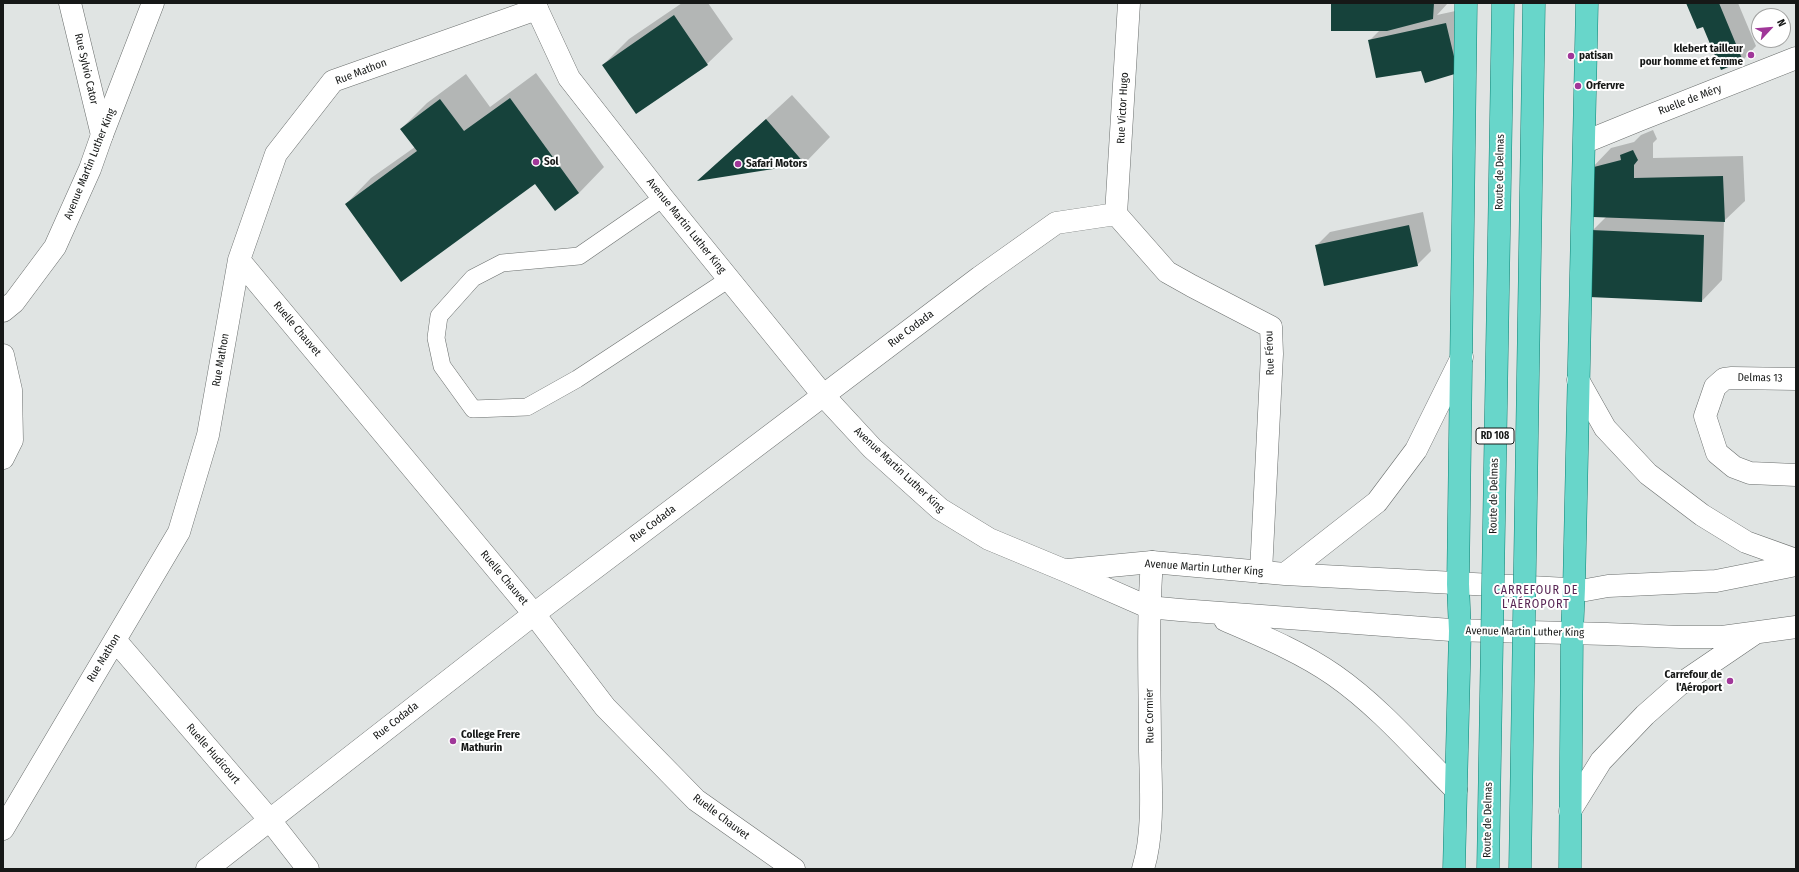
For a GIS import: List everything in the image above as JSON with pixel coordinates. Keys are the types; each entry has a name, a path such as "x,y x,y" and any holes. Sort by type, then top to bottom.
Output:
{"main road":[{"path":"1454,869 1460,631 1448,583 1462,357 1466,3"},
{"name":"Route de Delmas","path":"1488,869 1503,3"},
{"name":"RD 108","path":"1520,869 1534,3"},
{"path":"1570,869 1572,634 1585,142 1587,3"}],"street":[{"name":"Rue Sylvio Cator","path":"70,3 102,135"},
{"name":"Avenue Martin Luther King","path":"3,311 14,302 55,247 90,168 153,3"},
{"name":"Rue Victor Hugo","path":"1116,214 1129,3"},
{"name":"Avenue Martin Luther King","path":"536,6 569,78 663,198 823,395 872,448 940,509 989,539 1066,570 1148,607 1210,613 1460,631 1722,637 1796,628"},
{"name":"Rue Mathon","path":"3,829 179,532 208,435 240,260 276,154 333,81 536,6"},
{"name":"Ruelle de Méry","path":"1585,142 1796,58"},
{"name":"Rue Codada","path":"207,869 269,819 534,614 980,277 1056,223 1116,214"},
{"name":"Rue Férou","path":"1116,214 1168,272 1271,327 1272,354 1261,572"},
{"name":"Ruelle Chauvet","path":"240,260 534,614 605,707 696,800 794,869"},
{"path":"3,355 11,390 12,440 3,458"},
{"path":"1285,574 1377,502 1416,450 1462,357"},
{"name":"Delmas 13","path":"1796,379 1724,379 1715,387 1705,416 1717,453 1734,467 1750,474 1796,475"},
{"path":"1578,380 1605,428 1648,474 1702,515 1746,542 1796,560"},
{"name":"Avenue Martin Luther King","path":"1066,570 1152,562 1285,574 1574,588 1586,590 1608,586 1716,582 1796,565"},
{"name":"Rue Cormier","path":"1143,869 1146,859 1151,807 1148,607 1152,562"},
{"path":"1210,613 1274,642 1334,675 1371,704 1456,790"},
{"path":"1570,812 1601,761 1645,715 1679,686 1756,633"},
{"name":"Ruelle Hudicourt","path":"115,640 269,819 308,869"}],"lane":[{"path":"663,198 579,256 502,263 473,278 439,316 436,338 442,366 473,409 527,407 576,379 729,280"}],"building":[{"path":"1331,3 1434,3 1433,19 1387,31 1331,31"},
{"path":"1686,3 1719,3 1743,61 1721,70 1703,27 1697,29"},
{"path":"674,15 708,65 636,114 602,65"},
{"path":"1446,23 1458,73 1425,83 1421,71 1376,78 1368,40"},
{"path":"510,98 579,193 555,211 535,184 401,282 345,204 417,151 400,129 440,99 464,131"},
{"path":"766,119 805,164 697,181"},
{"path":"1633,150 1638,160 1634,165 1634,178 1723,176 1725,222 1593,217 1590,168 1621,160 1620,155"},
{"path":"1409,225 1418,266 1324,286 1315,245"},
{"path":"1591,230 1704,235 1702,302 1589,297"}],"place":[{"name":"klebert tailleur pour homme et femme","path":"1751,55"},
{"name":"patisan","path":"1571,56"},
{"name":"Orfervre","path":"1578,86"},
{"name":"Sol","path":"536,162"},
{"name":"Safari Motors","path":"738,164"},
{"name":"Carrefour de l'Aéroport","path":"1730,681"},
{"name":"College Frere Mathurin","path":"453,741"}],"district":[{"name":"CARREFOUR DE L'AÉROPORT","path":"1536,598"}]}
